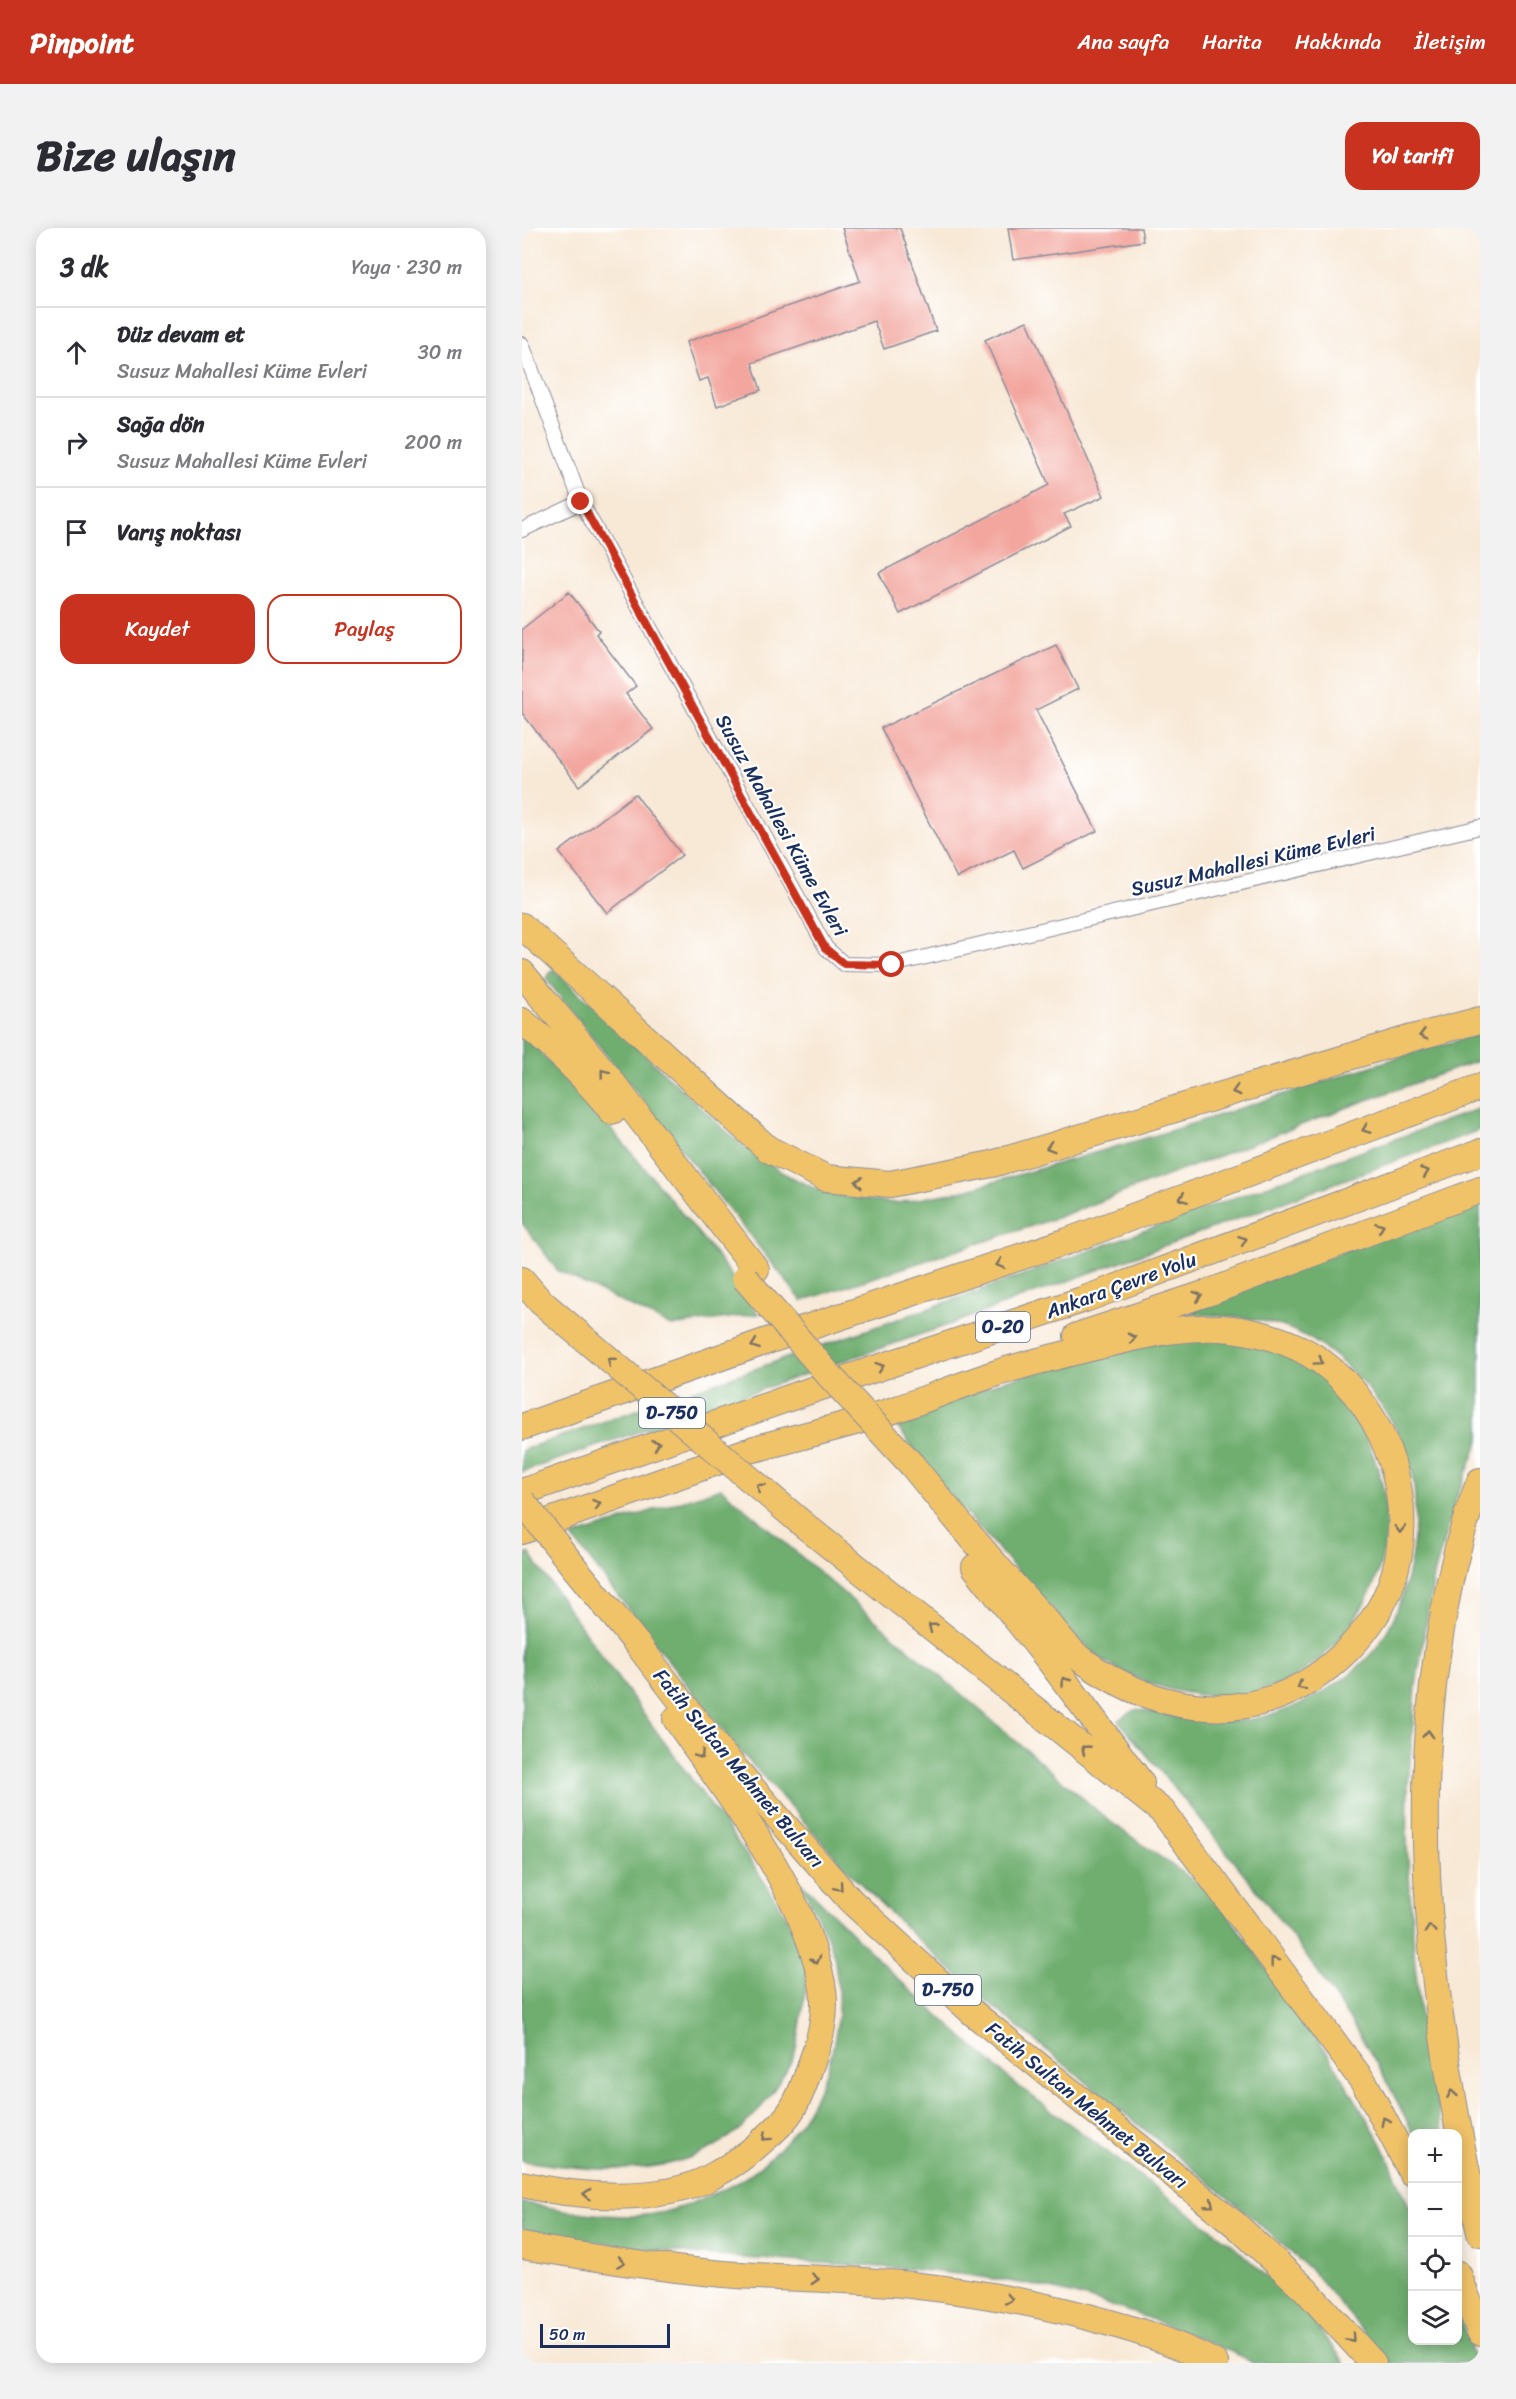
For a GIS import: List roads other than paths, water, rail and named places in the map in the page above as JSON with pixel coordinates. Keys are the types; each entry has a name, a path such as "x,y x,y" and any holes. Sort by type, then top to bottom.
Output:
{"highway":[{"path":"522,926 720,1108 768,1149 826,1178 852,1181 890,1184 992,1164 1412,1038 1480,1020"},
{"path":"522,973 604,1073 750,1274 906,1469 1163,1812"},
{"path":"522,1021 549,1042 592,1086 750,1274"},
{"path":"522,1427 767,1341 1068,1241 1480,1087"},
{"name":"Ankara Çevre Yolu","path":"522,1492 809,1391 1085,1299 1480,1152"},
{"path":"522,1532 1078,1335 1209,1292 1480,1190"},
{"name":"D-750","path":"522,1280 540,1301 804,1525 1163,1812 1365,2084 1408,2164"},
{"path":"754,1449 893,1411 996,1373 1081,1350 1187,1327 1230,1329 1262,1334 1295,1346 1320,1361 1347,1383 1369,1412 1392,1462 1398,1487 1400,1552 1390,1586 1375,1619 1327,1670 1303,1686 1270,1701 1236,1707 1203,1708 1141,1693 1078,1658 906,1469"},
{"path":"522,1412 659,1380"},
{"path":"1480,1481 1467,1514 1451,1573 1429,1704 1425,1782 1427,1870 1436,1988 1466,2168 1480,2233"},
{"name":"D-750","path":"522,1501 574,1567"},
{"path":"522,1536 566,1515"},
{"path":"522,2184 578,2194 625,2196 670,2191 708,2179 747,2154 785,2120 804,2086 824,2022 823,1986 815,1956 802,1919 781,1876 574,1567"},
{"name":"Fatih Sultan Mehmet Bulvarı","path":"574,1567 718,1749 851,1901 972,2012 1236,2225 1305,2289 1373,2363"},
{"path":"522,2246 649,2266 725,2274 917,2285 993,2296 1066,2310 1134,2330 1197,2353 1215,2363"},
{"path":"1462,2285 1480,2332"}],"street":[{"name":"Susuz Mahallesi Küme Evleri","path":"522,344 581,502 825,948 844,964 892,965 1480,827"},
{"path":"522,530 581,502"}]}
